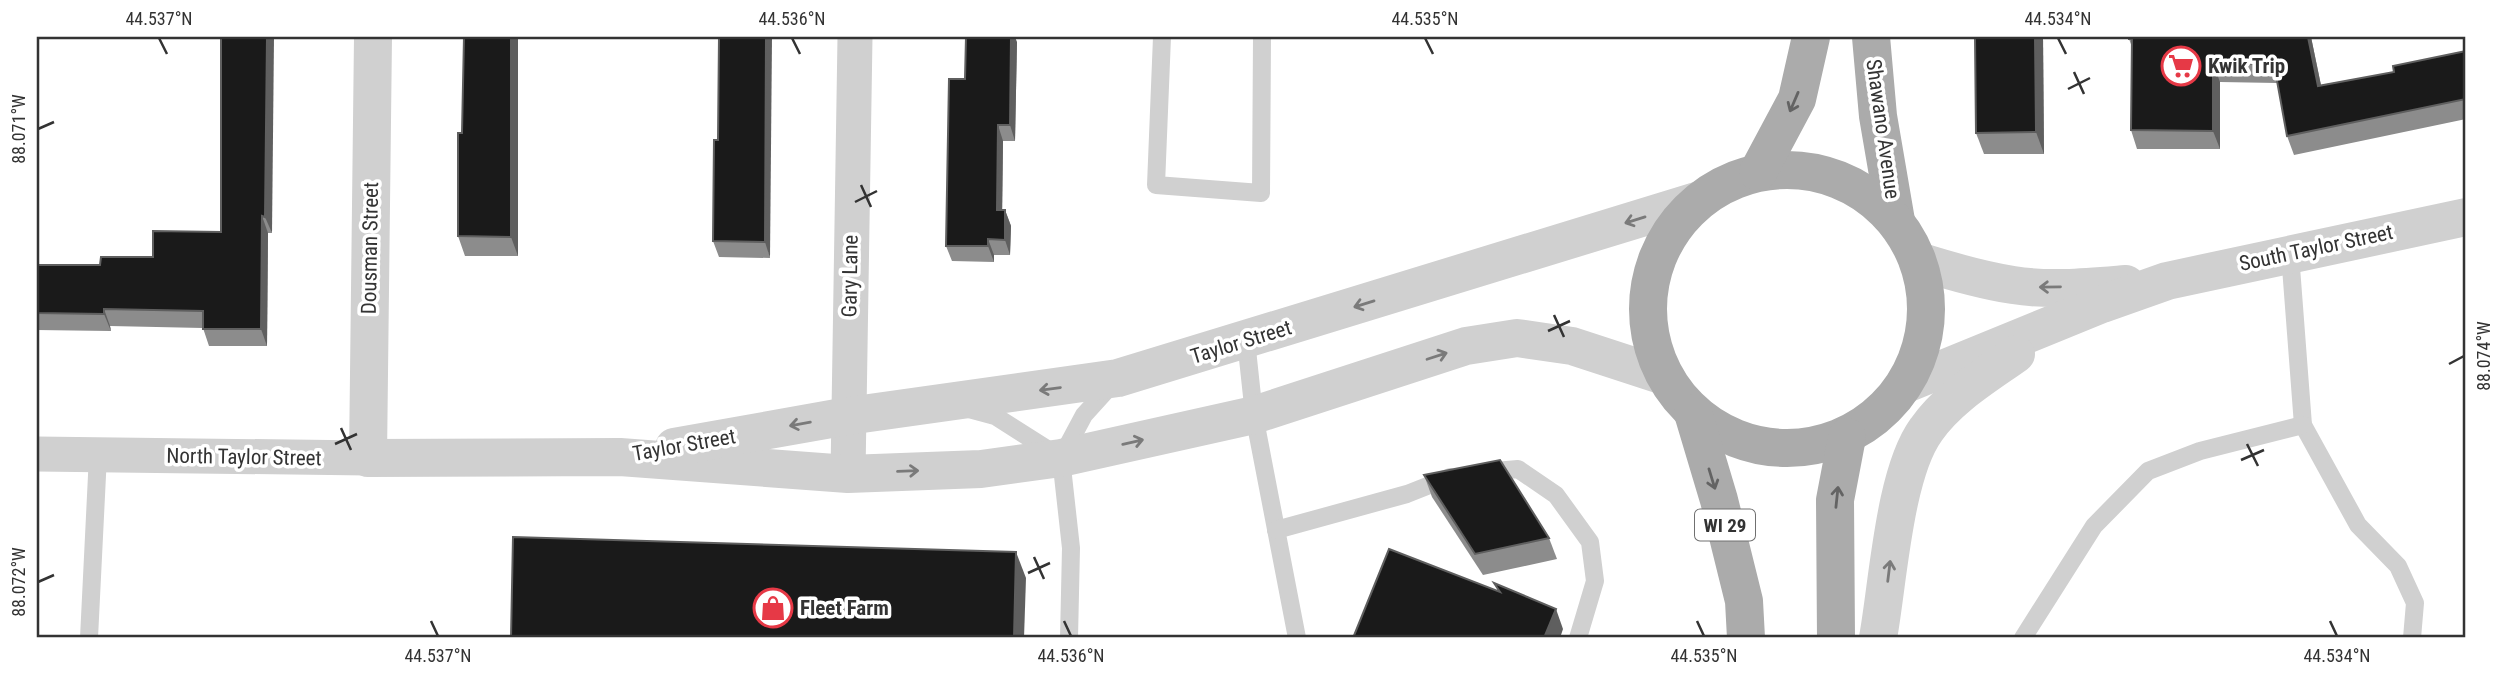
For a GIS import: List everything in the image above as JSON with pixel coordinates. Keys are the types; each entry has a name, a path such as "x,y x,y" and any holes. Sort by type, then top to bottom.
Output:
{"main road":[{"path":"1758,172 1797,99 1811,37"},
{"name":"Shawano Avenue","path":"1871,37 1878,116 1896,220"},
{"name":"WI 29","path":"1796,169 1833,177 1868,195 1896,220 1918,261 1927,303 1923,345 1906,384 1880,415 1847,437 1808,449 1766,448 1727,436 1693,413 1664,376 1648,330 1650,281 1667,236 1700,200 1728,182 1758,172 1796,169"},
{"name":"WI 29","path":"1693,413 1719,500 1744,601 1746,638"},
{"path":"1836,638 1835,500 1847,437"}],"street":[{"name":"Dousman Street","path":"368,458 373,37"},
{"name":"Gary Lane","path":"848,474 855,37"},
{"name":"Taylor Street","path":"620,457 848,416 1118,378 1700,200"},
{"name":"South Taylor Street","path":"1906,384 2077,314 2167,281 2466,217"},
{"name":"South Taylor Street","path":"1918,261 1972,278 2015,286 2096,286 2167,281"},
{"path":"1878,638 1902,496 1913,452 1924,433 1952,401 2077,314"},
{"name":"Taylor Street","path":"620,457 848,474 981,469 1061,458 1254,415 1466,346 1517,338 1572,346 1664,376"},
{"name":"North Taylor Street","path":"37,454 368,458 620,457"}],"lane":[{"path":"1162,37 1156,185 1261,193 1262,37"},
{"path":"2290,254 2303,425 2358,525 2398,566 2415,603 2412,638"},
{"path":"1246,340 1254,415 1297,638"},
{"path":"1069,638 1071,548 1061,458 1084,415 1118,378"},
{"path":"948,403 995,416 1061,458"},
{"path":"2023,638 2094,526 2148,471 2200,451 2303,425"},
{"path":"89,638 98,455"},
{"path":"1276,530 1407,494 1456,475 1518,469 1556,495 1590,542 1595,582 1578,638"}],"building":[{"path":"221,37 267,37 261,329 203,329 203,311 104,309 104,314 37,313 37,265 100,265 101,257 153,257 153,231 221,232"},
{"path":"464,37 511,37 511,237 458,236 458,133 462,133"},
{"path":"719,37 766,37 765,242 713,241"},
{"path":"966,37 1011,37 1010,125 998,125 997,210 1005,210 1005,240 988,239 988,246 946,246 949,79 965,79"},
{"path":"1975,37 2035,37 2036,132 1976,133"},
{"path":"2129,37 2308,37 2318,86 2394,72 2393,66 2466,51 2466,99 2287,136 2274,64 2213,63 2213,131 2131,130 2132,39"},
{"path":"1500,460 1549,538 1475,554 1424,475"},
{"name":"Fleet Farm","path":"513,537 1016,552 1014,638 511,638"},
{"path":"1389,549 1500,592 1494,583 1556,609 1544,638 1353,638"}],"place":[{"name":"Kwik Trip","path":"2181,66"},
{"name":"Fleet Farm","path":"773,608"}]}
